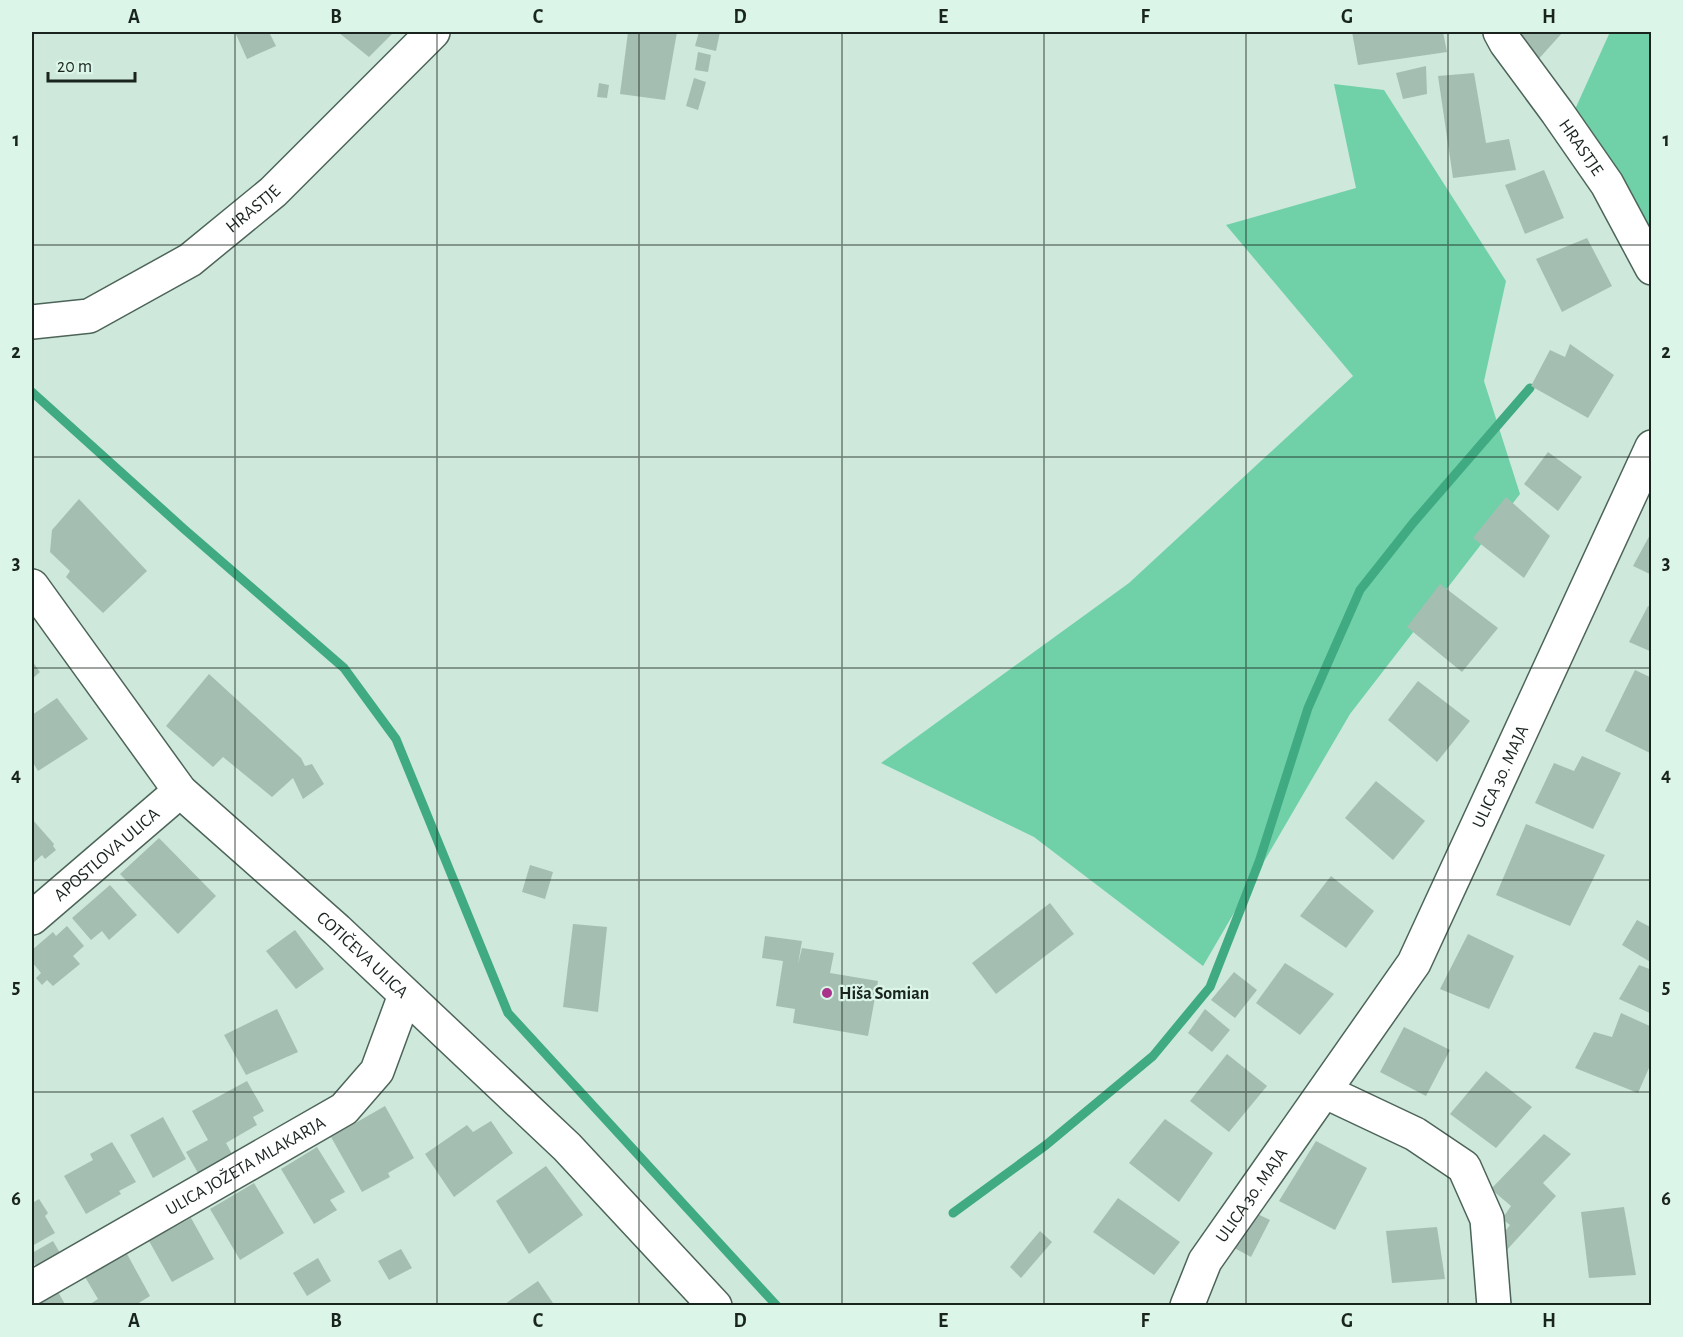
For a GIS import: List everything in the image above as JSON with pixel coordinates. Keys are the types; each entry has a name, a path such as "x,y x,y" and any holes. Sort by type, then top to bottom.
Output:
{"street":[{"name":"HRASTJE","path":"32,322 89,316 190,260 273,192 433,32"},
{"name":"HRASTJE","path":"1500,32 1607,184 1652,268"},
{"name":"ULICA 30. MAJA","path":"1186,1305 1205,1261 1326,1092 1414,963 1652,447"},
{"name":"COTIČEVA ULICA","path":"32,586 180,791 337,930 567,1147 715,1305"},
{"name":"APOSTLOVA ULICA","path":"32,918 180,791"},
{"name":"ULICA JOŽETA MLAKARJA","path":"32,1288 344,1108 377,1071 405,995"},
{"path":"1326,1092 1415,1134 1464,1167 1487,1219 1494,1305"}],"green space":[{"path":"1610,32 1651,32 1651,242 1572,116"},
{"path":"1334,84 1384,90 1506,281 1484,381 1520,494 1350,714 1203,966 1034,837 881,763 1129,583 1353,376 1226,225 1356,188"}],"building":[{"path":"235,32 269,32 276,46 247,59"},
{"path":"338,32 394,32 369,57"},
{"path":"628,32 677,32 665,100 620,94"},
{"path":"699,32 720,32 716,51 695,46"},
{"path":"1352,32 1443,32 1447,52 1358,65"},
{"path":"1505,32 1563,32 1535,63"},
{"path":"698,52 711,55 708,72 695,70"},
{"path":"1426,66 1427,94 1403,99 1396,73"},
{"path":"1474,73 1486,143 1509,139 1516,170 1453,178 1438,76"},
{"path":"694,78 706,82 698,110 686,106"},
{"path":"599,83 609,85 607,98 597,97"},
{"path":"1544,170 1564,218 1525,234 1505,185"},
{"path":"1587,238 1612,286 1562,312 1536,259"},
{"path":"1570,344 1614,375 1588,418 1531,386 1550,350 1565,357"},
{"path":"1548,452 1582,477 1558,511 1524,484"},
{"path":"1506,497 1550,536 1524,578 1473,538"},
{"path":"79,499 147,571 103,613 66,577 70,571 50,552 52,530"},
{"path":"1652,531 1652,575 1633,566"},
{"path":"1440,584 1498,628 1462,672 1407,627"},
{"path":"1648,606 1652,607 1652,652 1629,642"},
{"path":"32,661 40,672 32,679"},
{"path":"1635,670 1652,678 1652,749 1650,753 1605,731"},
{"path":"209,674 301,758 305,766 312,764 324,784 303,799 293,778 272,797 223,757 213,767 166,726"},
{"path":"1418,681 1470,721 1437,762 1388,720"},
{"path":"57,698 88,739 38,771 32,761 32,715"},
{"path":"1582,756 1621,773 1593,829 1535,803 1554,763 1574,771"},
{"path":"1376,781 1425,821 1393,860 1345,818"},
{"path":"32,819 54,844 56,850 45,859 42,855 32,864"},
{"path":"1526,824 1605,855 1570,926 1496,895"},
{"path":"159,838 216,896 178,934 120,874"},
{"path":"530,865 553,872 545,899 522,892"},
{"path":"1331,876 1374,911 1346,948 1300,916"},
{"path":"110,885 137,915 109,940 102,931 91,940 72,918"},
{"path":"1050,903 1074,934 996,994 972,963"},
{"path":"1637,920 1652,928 1652,963 1622,945"},
{"path":"573,924 607,927 598,1012 563,1007"},
{"path":"67,926 84,946 73,956 80,964 53,986 47,980 42,985 36,978 41,973 32,962 32,950 53,932 56,936"},
{"path":"295,930 324,969 296,989 266,951"},
{"path":"1468,934 1514,956 1489,1009 1440,989"},
{"name":"Hiša Somian","path":"765,936 802,941 798,964 802,948 834,953 830,973 878,981 868,1036 793,1023 795,1009 776,1006 783,961 762,958"},
{"path":"1285,963 1334,994 1300,1035 1256,1003"},
{"path":"1639,965 1652,970 1652,1014 1619,999"},
{"path":"1234,972 1257,990 1235,1018 1211,1000"},
{"path":"277,1009 298,1052 246,1075 224,1035"},
{"path":"1205,1009 1230,1030 1212,1052 1188,1033"},
{"path":"1621,1013 1652,1027 1652,1061 1638,1093 1575,1068 1594,1032 1612,1037"},
{"path":"1404,1027 1450,1050 1426,1096 1380,1072"},
{"path":"1227,1054 1267,1086 1229,1132 1190,1101"},
{"path":"1486,1071 1532,1107 1496,1148 1450,1114"},
{"path":"247,1081 264,1111 253,1117 257,1125 226,1143 232,1154 198,1173 186,1152 208,1140 192,1111"},
{"path":"385,1106 414,1158 388,1173 390,1177 362,1192 331,1137"},
{"path":"163,1117 186,1159 153,1178 130,1135"},
{"path":"1165,1119 1213,1153 1179,1202 1129,1163"},
{"path":"491,1121 513,1153 454,1197 425,1154 467,1125 473,1132"},
{"path":"1544,1134 1571,1154 1543,1183 1556,1196 1505,1252 1497,1241 1510,1225 1502,1219 1511,1206 1491,1189"},
{"path":"1316,1141 1367,1168 1335,1230 1279,1201"},
{"path":"112,1142 136,1182 119,1191 121,1194 86,1214 64,1176 93,1160 90,1154"},
{"path":"317,1147 345,1192 330,1200 337,1210 314,1224 281,1169"},
{"path":"546,1166 583,1215 529,1254 496,1201"},
{"path":"254,1183 284,1233 240,1260 210,1209"},
{"path":"32,1198 34,1202 39,1199 48,1213 45,1216 55,1233 32,1246"},
{"path":"1118,1198 1180,1242 1154,1275 1093,1232"},
{"path":"1624,1207 1636,1275 1589,1278 1581,1212"},
{"path":"1247,1209 1270,1220 1251,1257 1227,1244"},
{"path":"191,1218 214,1259 172,1282 149,1241"},
{"path":"1437,1227 1445,1279 1392,1283 1386,1231"},
{"path":"1040,1231 1052,1242 1021,1278 1010,1267"},
{"path":"53,1241 60,1253 36,1267 32,1253"},
{"path":"401,1249 412,1268 389,1280 378,1261"},
{"path":"127,1254 150,1296 134,1306 87,1306 98,1299 85,1277"},
{"path":"318,1258 331,1281 307,1296 293,1273"},
{"path":"538,1281 555,1306 502,1306"},
{"path":"57,1290 66,1306 32,1306 32,1304"}],"waterway":[{"path":"953,1213 1046,1145 1153,1056 1210,987 1259,862 1308,708 1360,590 1413,523 1530,388"},
{"path":"32,392 184,529 344,668 396,739 508,1013 777,1306"}],"place":[{"name":"Hiša Somian","path":"827,993"}]}
